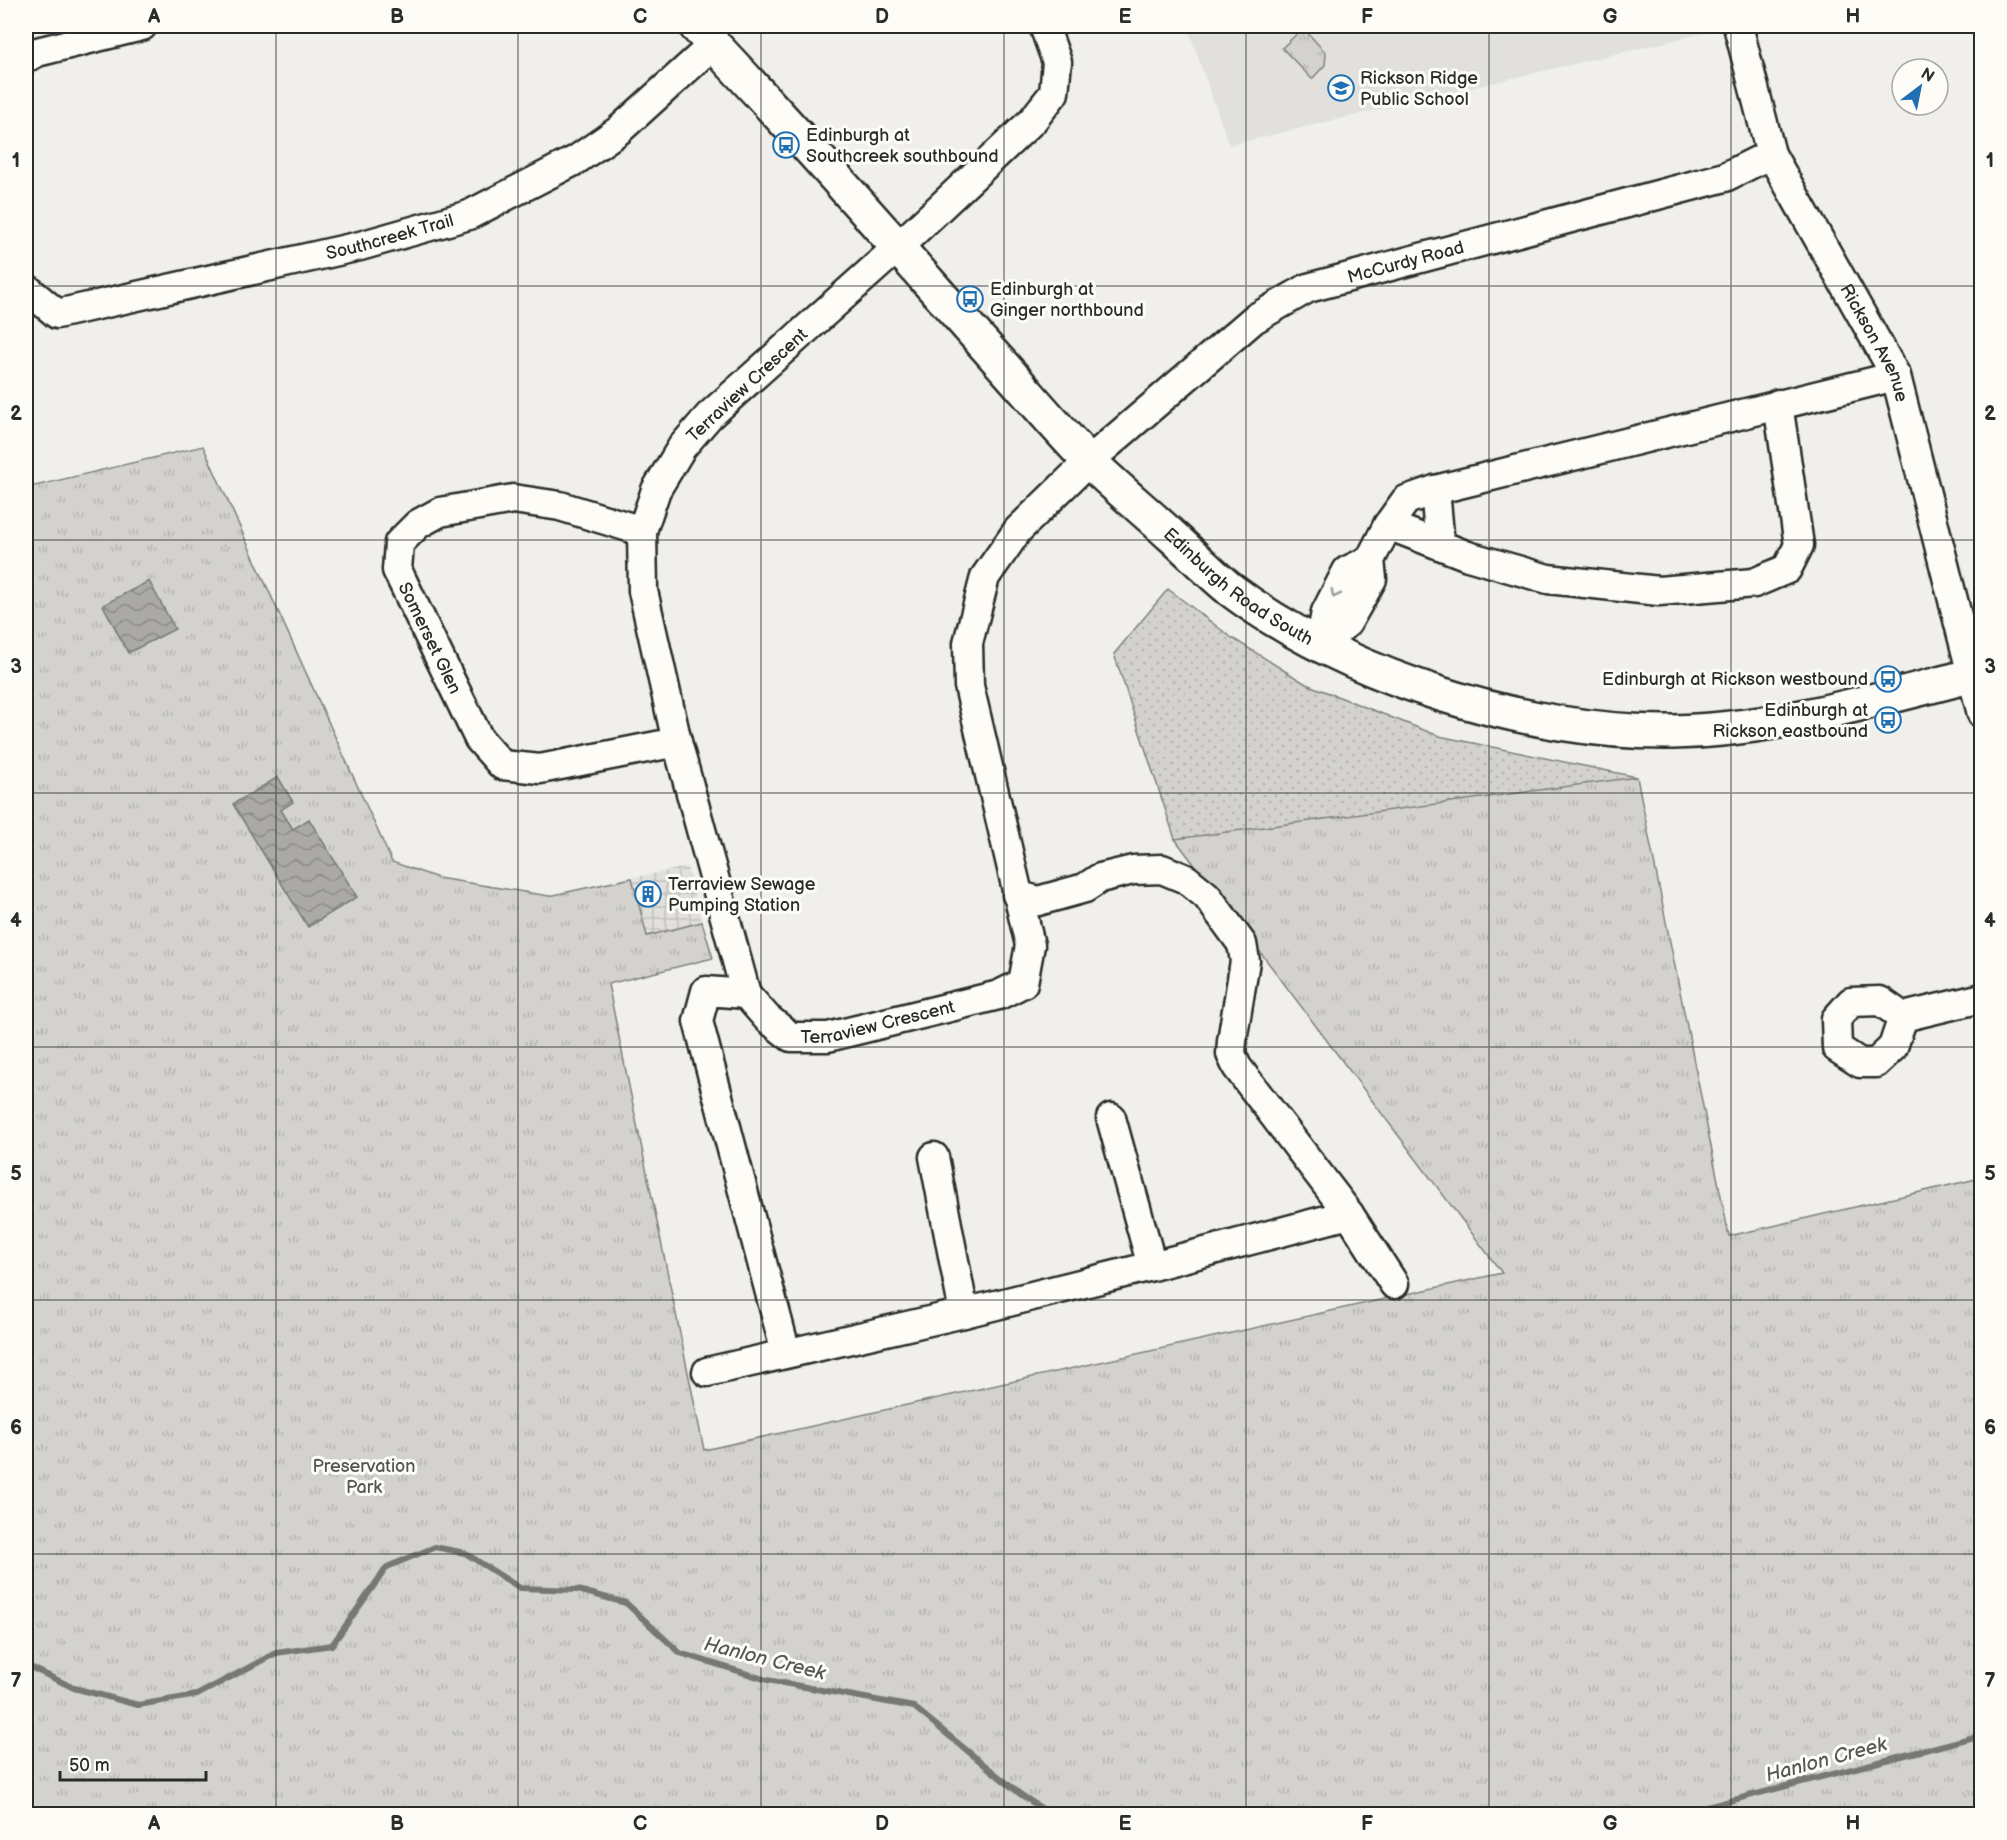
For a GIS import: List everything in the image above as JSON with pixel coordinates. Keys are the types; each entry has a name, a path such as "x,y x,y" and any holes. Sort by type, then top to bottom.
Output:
{"main road":[{"name":"Edinburgh Road South","path":"705,35 1089,461 1229,588 1264,612 1320,644 1359,663 1444,696 1486,708 1597,729 1673,732 1746,726 1802,716 1976,675"}],"street":[{"path":"26,58 37,52 142,26"},
{"name":"Terraview Crescent","path":"1044,26 1057,62 1054,93 1032,121 897,248 709,416 682,447 656,490 642,531 643,591 677,742 746,994 767,1018 791,1037 828,1037 999,995 1023,983 1030,945 969,686 968,643 985,577 1018,530 1089,461"},
{"name":"Rickson Avenue","path":"1738,26 1771,154 1896,376 1976,675 1982,714"},
{"name":"Southcreek Trail","path":"26,288 57,314 360,246 469,214 576,160 618,131 705,35"},
{"name":"McCurdy Road","path":"1089,461 1254,319 1308,288 1725,177 1771,154"},
{"path":"1320,644 1326,612 1347,571 1370,560 1388,525 1406,500 1435,490 1896,376"},
{"path":"1388,525 1440,545 1548,579 1659,591 1754,583 1787,569 1799,545 1778,404"},
{"path":"1435,490 1440,545"},
{"name":"Somerset Glen","path":"642,531 560,506 513,499 440,512 418,524 399,543 397,570 479,739 502,765 540,769 677,742"},
{"path":"1017,895 1038,901 1085,888 1100,878 1134,870 1162,869 1186,879 1207,896 1242,944 1245,961 1231,1053 1237,1067 1349,1214 1394,1284"},
{"path":"746,994 706,991 698,1021 786,1353"},
{"path":"1903,1017 1982,998"},
{"path":"1111,1118 1152,1266"},
{"path":"934,1157 964,1313"},
{"path":"707,1372 964,1313 1349,1214"}],"shaded area":[{"name":"Rickson Ridge Public School","path":"1187,26 1716,26 1717,30 1229,145"},
{"path":"687,867 702,922 647,936 632,878"}],"green space":[{"path":"1303,28 1326,53 1325,65 1312,79 1282,48"},
{"name":"Preservation Park","path":"203,446 392,862 438,878 549,896 632,878 647,936 702,922 713,958 608,984 704,1450 1502,1273 1175,839 1637,777 1729,1236 1981,1178 1981,1814 26,1814 26,488"},
{"path":"1168,589 1232,638 1306,684 1439,736 1637,777 1462,816 1175,839 1114,654"}],"water":[{"path":"149,581 175,629 128,653 103,605"},
{"path":"278,777 293,802 281,810 293,829 309,819 357,897 308,927 233,804"}],"waterway":[{"name":"Hanlon Creek","path":"26,1665 74,1688 138,1705 197,1695 276,1653 332,1645 387,1567 435,1547 465,1553 520,1588 578,1590 626,1603 680,1653 767,1680 914,1707 1020,1794 1050,1814"},
{"name":"Hanlon Creek","path":"1680,1814 1982,1735"}],"place":[{"name":"Rickson Ridge Public School","path":"1341,88"},
{"name":"Edinburgh at Southcreek southbound","path":"786,145"},
{"name":"Edinburgh at Ginger northbound","path":"970,299"},
{"name":"Edinburgh at Rickson westbound","path":"1888,679"},
{"name":"Edinburgh at Rickson eastbound","path":"1888,720"},
{"name":"Terraview Sewage Pumping Station","path":"648,894"}]}
